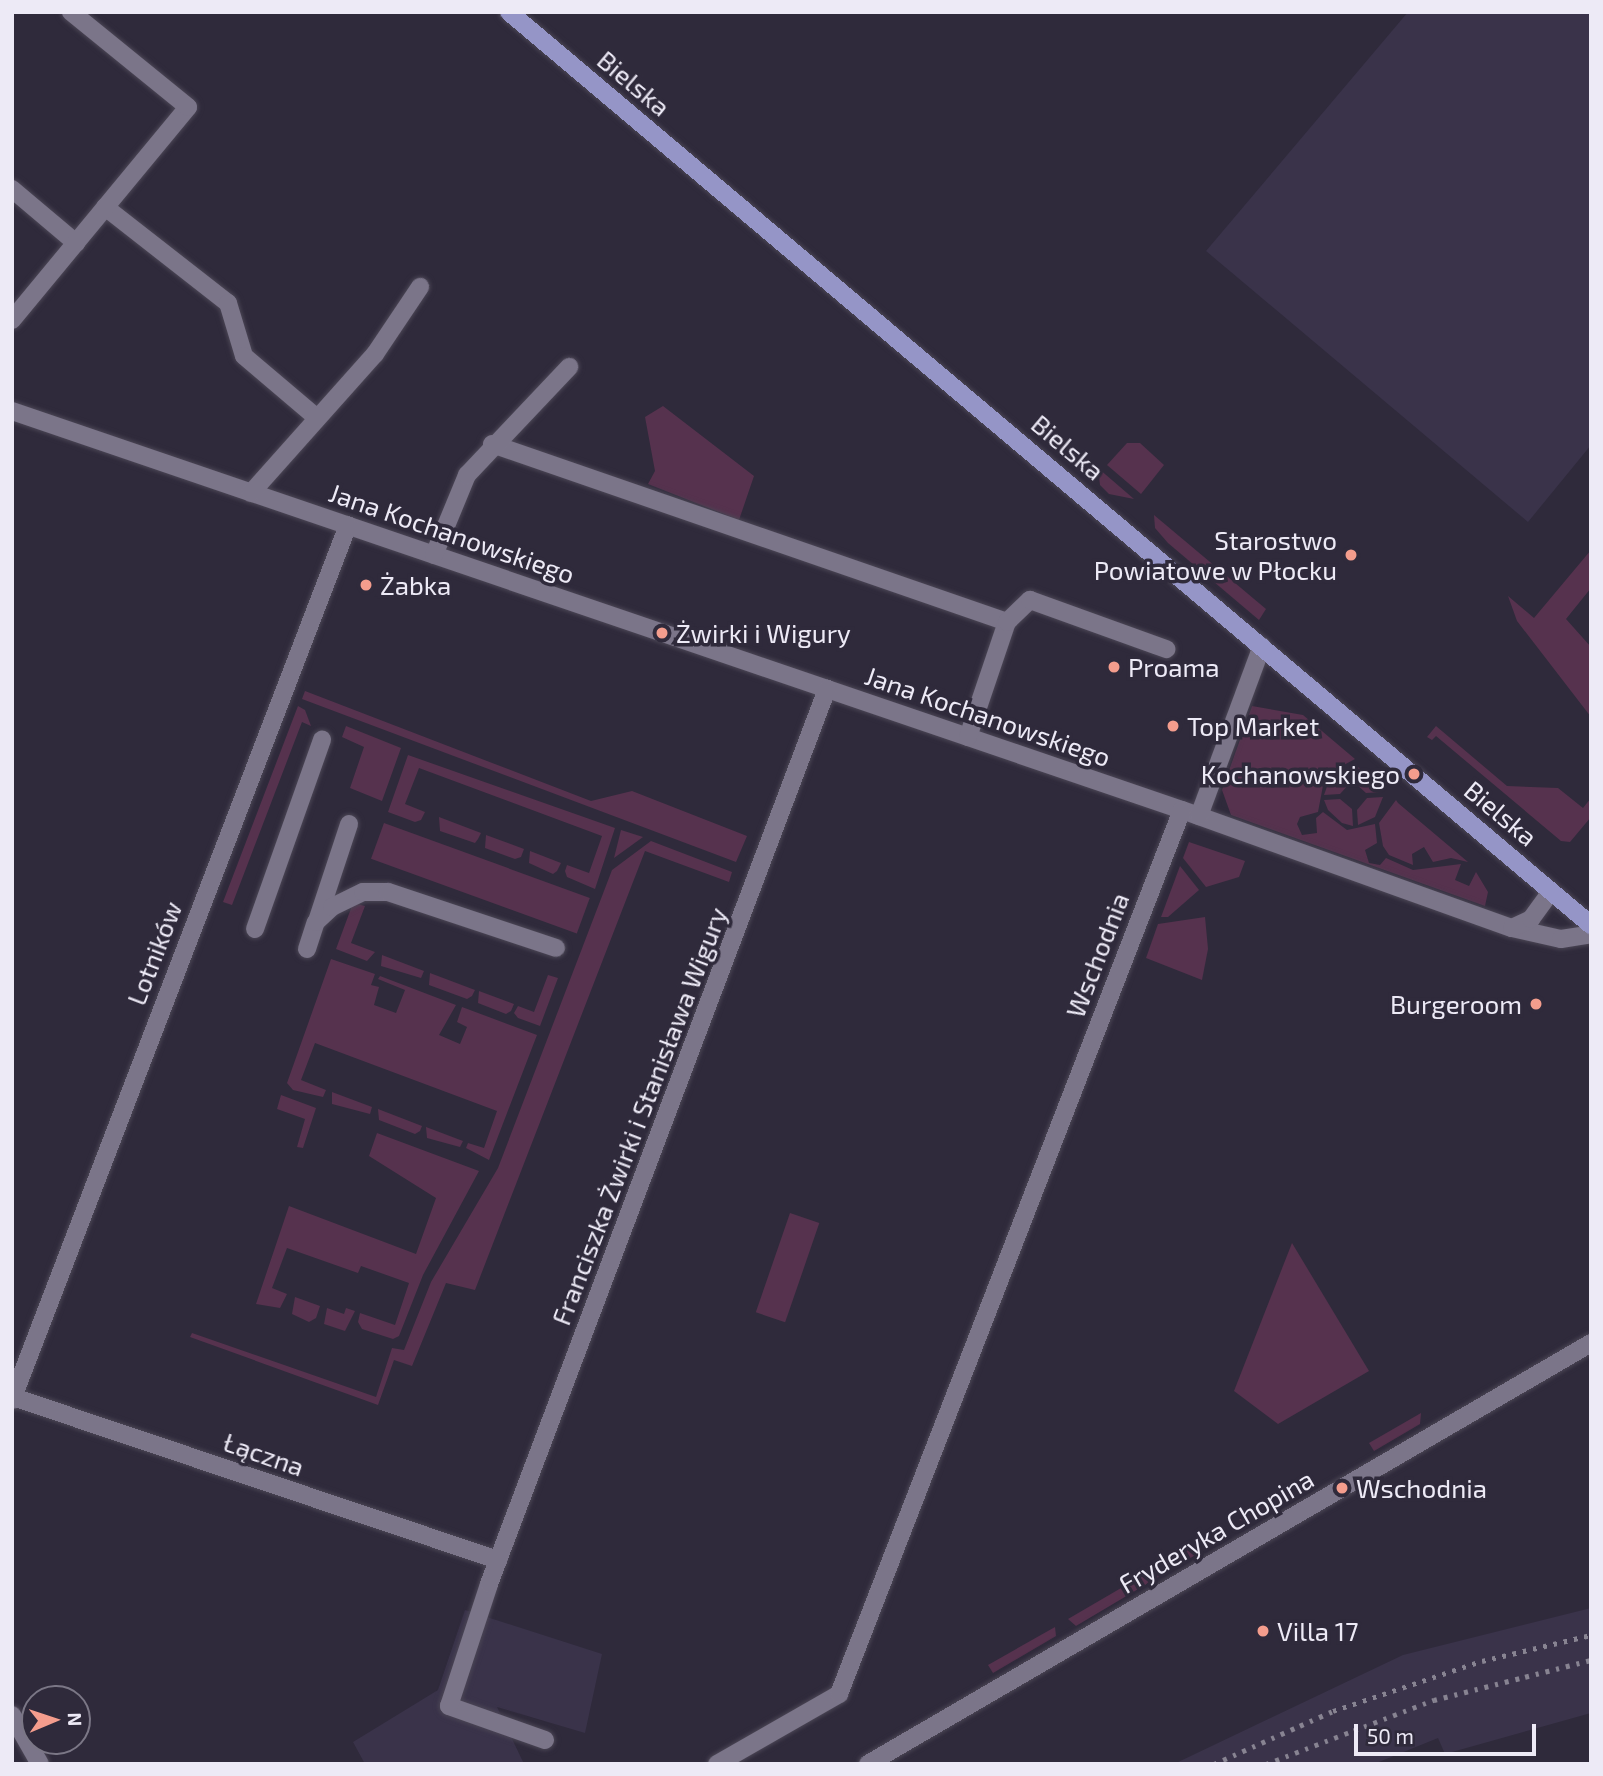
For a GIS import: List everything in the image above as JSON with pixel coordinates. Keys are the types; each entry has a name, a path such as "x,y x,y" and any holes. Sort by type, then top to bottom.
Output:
{"main road":[{"name":"Bielska","path":"509,12 1591,925"}],"street":[{"path":"12,320 188,107 71,12"},
{"path":"12,189 76,243"},
{"path":"106,207 228,303 244,356 317,418"},
{"path":"251,493 375,354 420,287"},
{"path":"434,555 455,497 492,444 569,367"},
{"name":"Jana Kochanowskiego","path":"12,411 1190,813 1512,928 1561,939 1591,934"},
{"path":"492,444 1007,622"},
{"name":"Lotników","path":"13,1398 348,525"},
{"path":"968,737 1007,622 1030,600 1166,649"},
{"name":"Wschodnia","path":"718,1764 839,1694 1190,813 1262,646"},
{"name":"Franciszka Żwirki i Stanisława Wigury","path":"545,1740 449,1706 498,1560 827,689"},
{"path":"255,929 321,740"},
{"path":"307,949 349,824"},
{"path":"317,922 332,907 363,892 388,891 556,948"},
{"path":"1512,928 1531,919 1551,891"},
{"name":"Fryderyka Chopina","path":"868,1764 1591,1343"},
{"name":"Łączna","path":"13,1398 498,1560"},
{"path":"12,1715 40,1764"}],"shaded area":[{"path":"1408,12 1591,12 1591,445 1528,522 1206,251"},
{"path":"663,406 754,476 739,520 648,484 655,471 645,417"},
{"path":"1127,443 1140,443 1164,465 1141,494 1107,465"},
{"path":"1098,468 1134,499 1109,494 1100,485"},
{"path":"1154,515 1266,609 1259,620 1168,543 1155,528"},
{"path":"1591,550 1591,588 1566,619 1591,647 1591,717 1517,621 1508,596 1534,618"},
{"path":"305,691 591,801 632,791 747,836 736,862 302,699"},
{"path":"298,706 305,710 311,726 302,722 232,905 223,902"},
{"path":"1252,706 1303,715 1355,759 1325,775 1318,812 1300,817 1297,824 1302,835 1317,833 1316,818 1323,812 1347,830 1375,824 1377,843 1365,850 1369,863 1380,865 1386,858 1413,870 1461,864 1455,880 1469,886 1476,872 1488,892 1485,906 1231,815 1222,790"},
{"path":"346,726 401,748 382,801 350,788 364,747 342,737"},
{"path":"1436,726 1507,786 1558,788 1583,808 1591,798 1591,817 1570,842 1561,841 1436,736 1432,740 1427,737"},
{"path":"408,755 615,828 595,889 567,877 565,871 567,865 589,873 602,836 419,768 405,804 425,812 421,820 415,822 388,812"},
{"path":"1357,766 1381,786 1382,792 1366,793 1355,783"},
{"path":"1350,767 1350,783 1340,794 1324,795 1330,778"},
{"path":"1383,797 1375,817 1358,825 1357,810 1367,798"},
{"path":"1340,799 1352,809 1353,826 1342,823 1328,810 1324,800"},
{"path":"1396,800 1468,862 1451,858 1433,862 1424,847 1412,854 1413,865 1389,855 1383,846 1379,823"},
{"path":"439,817 481,833 475,843 440,831"},
{"path":"384,823 590,898 577,934 371,859"},
{"path":"621,830 643,837 614,858"},
{"path":"486,835 524,849 521,857 515,859 485,848"},
{"path":"651,841 732,872 729,882 645,851 475,1290 446,1283 412,1366 394,1360 378,1405 190,1337 192,1333 376,1397 392,1348 404,1350 431,1282 498,1168 612,870"},
{"path":"1189,842 1245,861 1239,877 1206,887 1183,858"},
{"path":"530,851 561,863 557,871 553,874 529,863"},
{"path":"1180,866 1199,890 1168,917 1161,917"},
{"path":"353,903 365,906 351,943 375,952 367,961 336,949"},
{"path":"1205,917 1208,949 1202,980 1146,958 1158,924"},
{"path":"382,955 424,971 421,978 381,966"},
{"path":"331,959 375,974 371,985 379,987 374,1005 396,1013 405,990 378,979 380,976 456,1005 439,1035 460,1044 467,1027 457,1022 462,1007 537,1035 489,1160 466,1148 468,1143 484,1148 497,1111 315,1043 301,1080 326,1090 323,1097 293,1090 287,1083"},
{"path":"430,973 475,990 467,999 429,985"},
{"path":"548,975 558,978 540,1026 518,1018 514,1013 518,1006 534,1012"},
{"path":"479,991 514,1004 511,1011 506,1014 478,1003"},
{"path":"332,1092 372,1107 370,1114 332,1104"},
{"path":"281,1095 316,1108 303,1148 297,1147 305,1119 277,1109"},
{"path":"378,1109 422,1126 420,1131 415,1134 379,1120"},
{"path":"426,1127 463,1141 460,1147 427,1138"},
{"path":"377,1133 479,1171 423,1275 399,1336 393,1339 362,1329 358,1322 360,1313 395,1325 409,1283 361,1266 358,1273 287,1248 272,1288 287,1294 280,1308 256,1304 289,1206 416,1254 436,1198 369,1156"},
{"path":"790,1213 819,1223 785,1322 756,1312"},
{"path":"1292,1243 1369,1371 1278,1424 1234,1391"},
{"path":"295,1297 320,1306 316,1318 309,1322 292,1314"},
{"path":"327,1308 344,1314 346,1308 355,1311 345,1331 324,1324"},
{"path":"1421,1413 1420,1424 1374,1451 1369,1443"},
{"path":"1298,1485 1303,1493 1254,1522 1239,1520"},
{"path":"1217,1532 1214,1544 1076,1626 1068,1619"},
{"path":"1591,1608 1591,1713 1445,1754 1438,1738 1374,1764 1174,1764 1403,1655"},
{"path":"465,1610 602,1654 585,1733 497,1707 524,1764 365,1764 353,1742 438,1690"},
{"path":"1055,1627 1056,1636 993,1673 988,1665"}],"railway":[{"path":"1214,1764 1333,1711 1482,1661 1591,1635"},
{"path":"1266,1764 1434,1700 1591,1660"}],"place":[{"name":"Starostwo Powiatowe w Płocku","path":"1351,555"},
{"name":"Żabka","path":"366,585"},
{"name":"Żwirki i Wigury","path":"662,633"},
{"name":"Proama","path":"1114,667"},
{"name":"Top Market","path":"1173,726"},
{"name":"Kochanowskiego","path":"1414,774"},
{"name":"Burgeroom","path":"1536,1004"},
{"name":"Wschodnia","path":"1342,1488"},
{"name":"Villa 17","path":"1263,1631"}]}
